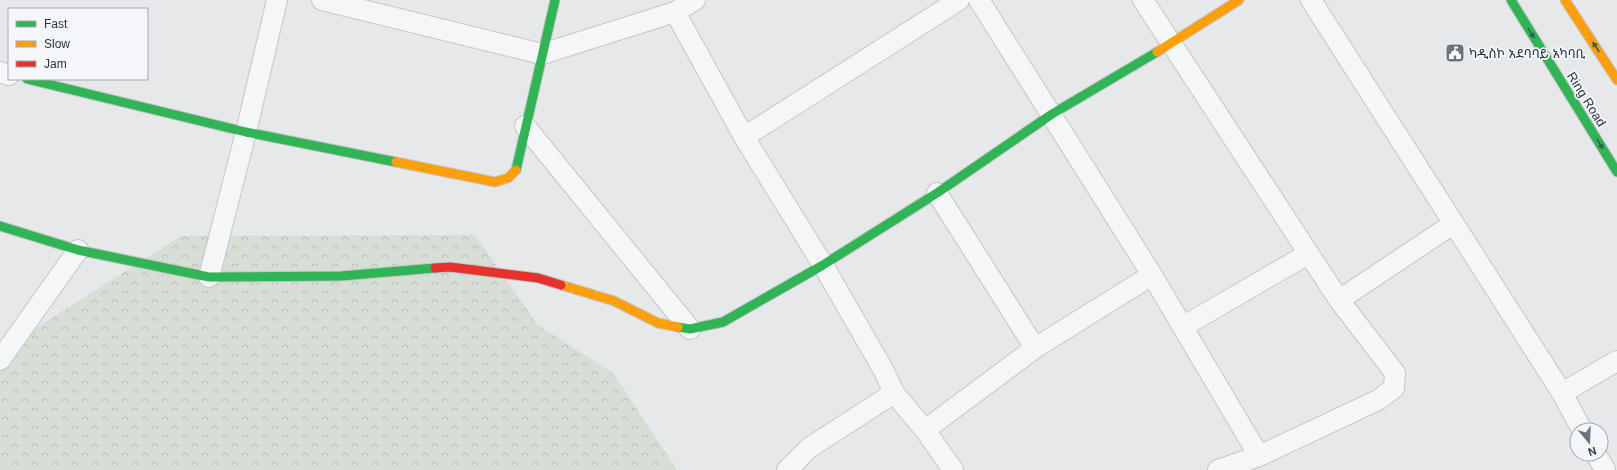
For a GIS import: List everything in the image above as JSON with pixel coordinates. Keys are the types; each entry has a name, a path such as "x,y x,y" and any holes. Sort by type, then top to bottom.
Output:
{"main road":[{"path":"31,80 246,132 495,182 508,178 516,170 555,0"},
{"path":"0,226 78,250 209,277 341,276 450,267 538,278 614,301 658,323 690,329 723,322 823,265 937,193 1052,114 1171,44 1239,0"},
{"name":"Ring Road","path":"1511,0 1617,172"},
{"path":"1565,0 1617,80"}],"street":[{"path":"209,277 246,132 277,0"},
{"path":"322,0 542,54 675,12 695,0"},
{"path":"744,137 959,0"},
{"path":"979,0 1184,326 1259,456"},
{"path":"1143,0 1338,300 1395,373 1394,388 1378,400 1259,456 1218,470"},
{"path":"1310,0 1562,393 1578,422"},
{"path":"675,12 744,137 823,265 884,371 894,393 925,430 953,470"},
{"path":"525,126 690,329"},
{"path":"937,193 1035,348"},
{"path":"1338,300 1453,224"},
{"path":"0,360 78,250"},
{"path":"1184,326 1308,254"},
{"path":"925,430 1035,348 1152,275"},
{"path":"1562,393 1617,361"},
{"path":"787,470 809,448 894,393"}],"green space":[{"path":"475,235 537,324 614,374 677,470 0,470 0,351 181,236"}],"traffic: fast":[{"path":"516,170 555,0"},
{"path":"1511,0 1617,172"},
{"path":"678,327 690,329 723,322 823,265 937,193 1052,114 1157,52"},
{"path":"31,80 246,132 396,162"},
{"path":"0,226 78,250 209,277 341,276 435,268"}],"traffic: slow":[{"path":"1157,52 1239,0"},
{"path":"1565,0 1617,80"},
{"path":"396,162 495,182 508,178 516,170"},
{"path":"561,285 614,301 658,323 678,327"}],"traffic: jam":[{"path":"435,268 450,267 538,278 561,285"}],"place":[{"name":"ካዲስኮ አደባባይ አካባቢ","path":"1455,53"}]}
